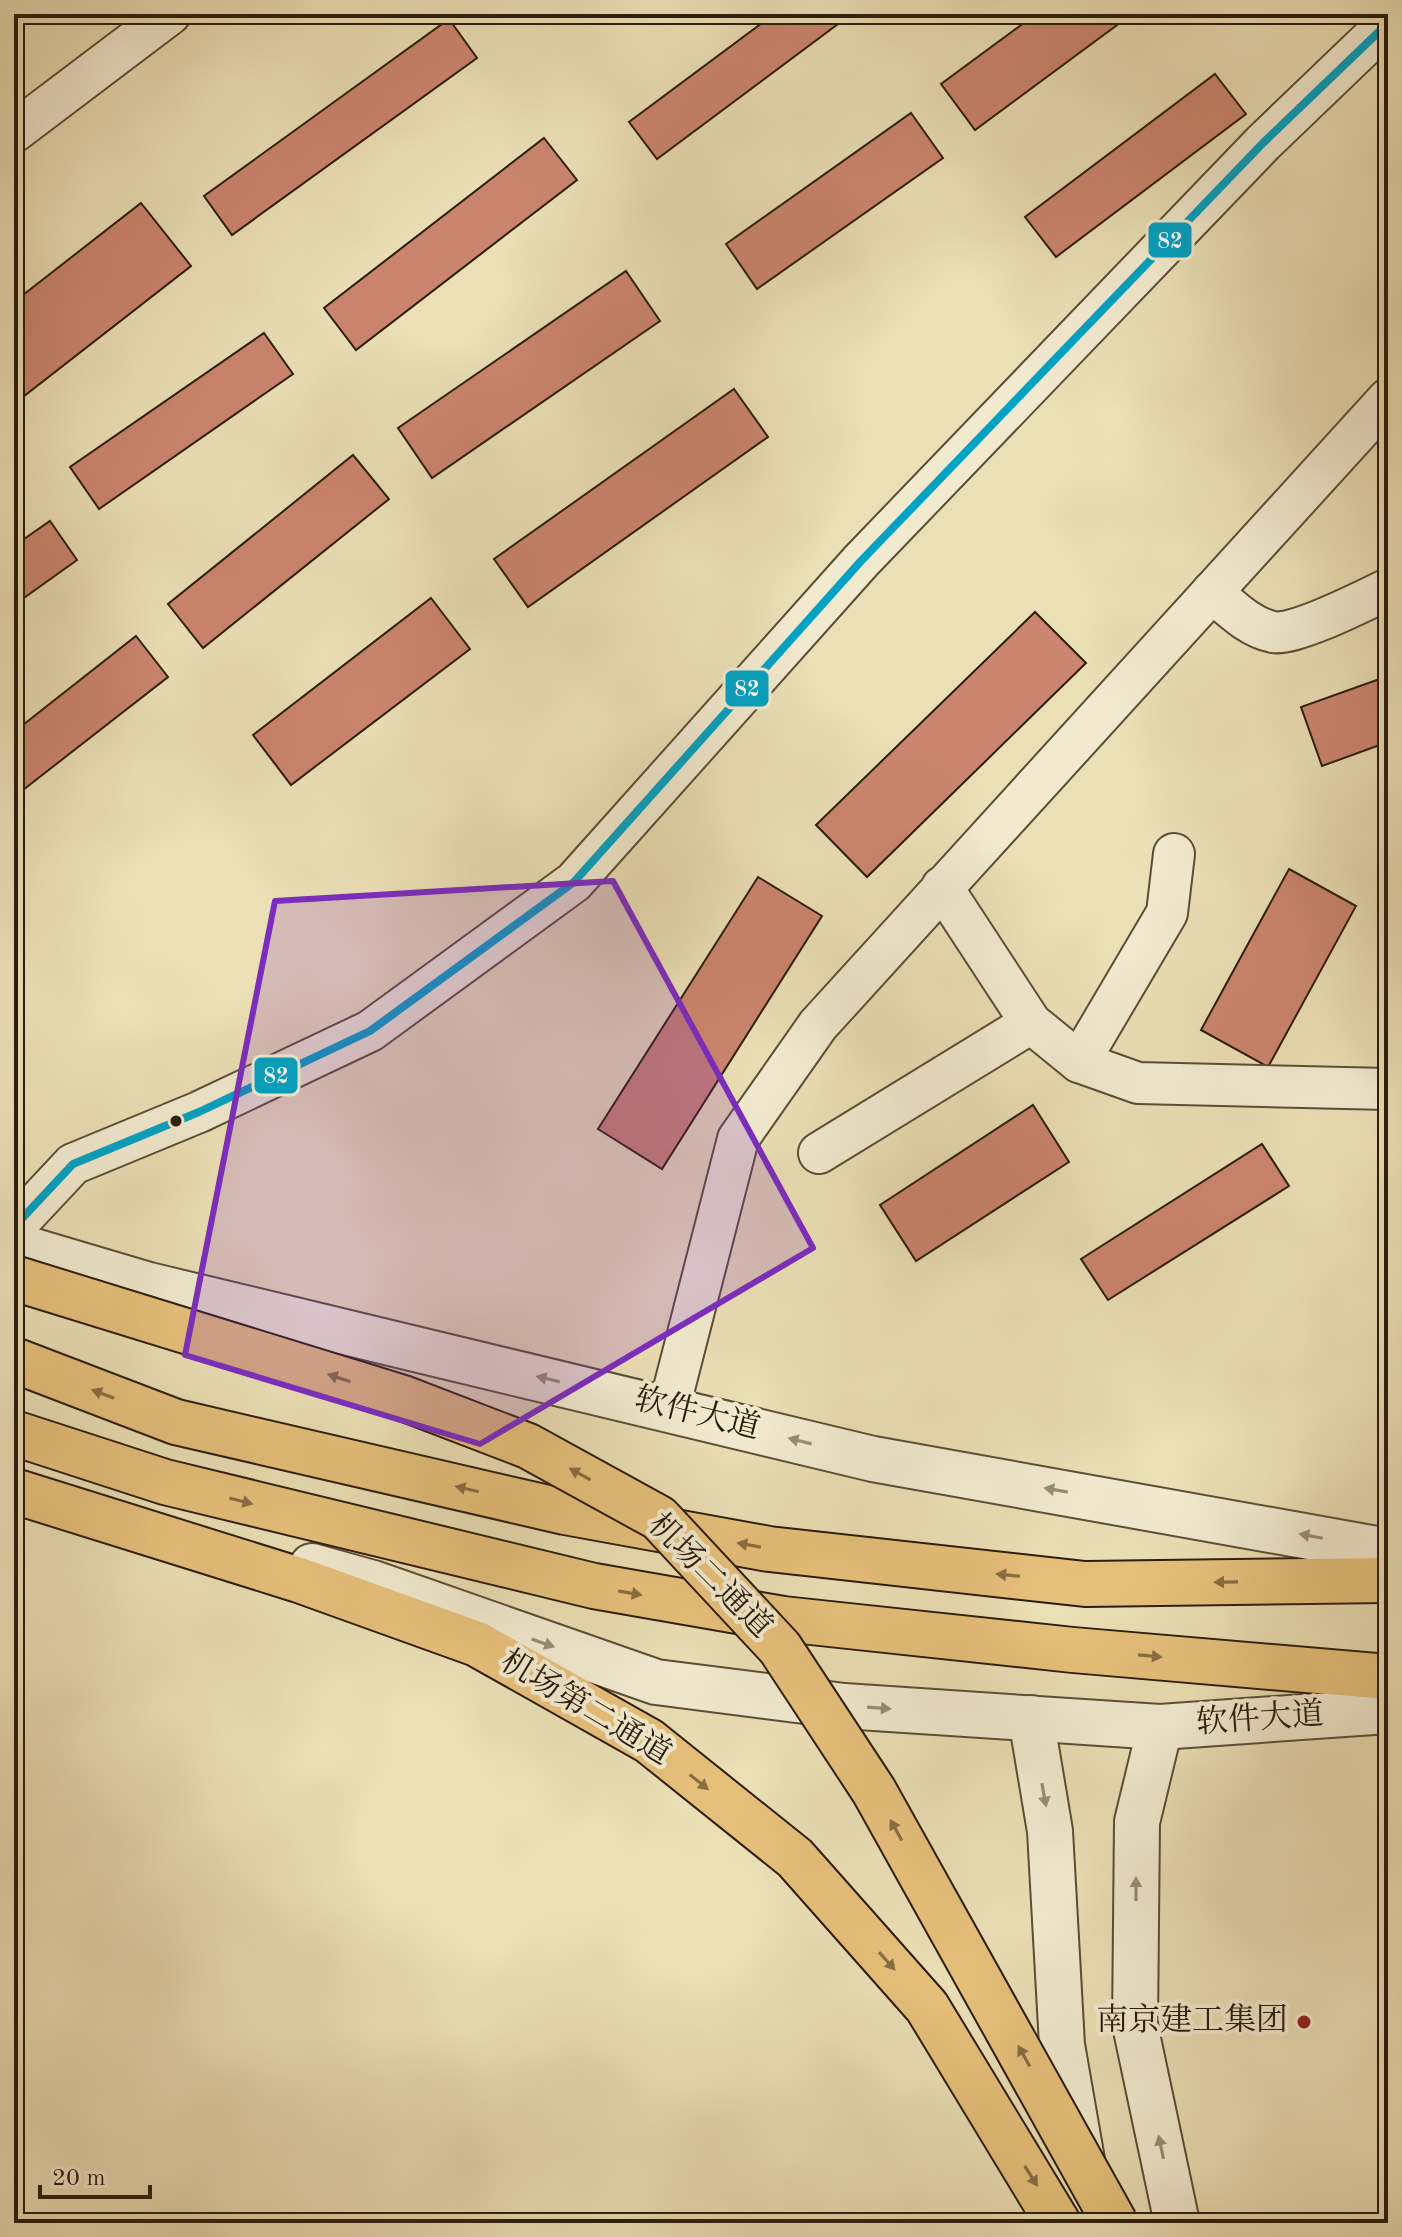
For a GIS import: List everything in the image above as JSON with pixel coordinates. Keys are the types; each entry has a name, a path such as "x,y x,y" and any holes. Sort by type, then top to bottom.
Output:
{"main road":[{"name":"机场二通道","path":"14,1278 403,1398 528,1446 659,1518 780,1648 874,1791 1115,2223"},
{"path":"14,1360 176,1422 565,1512 769,1549 1085,1584 1388,1580"},
{"name":"软件大道","path":"14,1433 165,1482 594,1586 783,1619 1073,1650 1388,1677"},
{"name":"机场第二通道","path":"14,1491 299,1580 477,1644 649,1741 795,1858 927,2007 1058,2223"}],"street":[{"path":"14,132 170,14"},
{"path":"14,1227 73,1164 199,1112 370,1031 574,882 872,550 1253,154 1388,23"},
{"path":"669,1408 738,1139 818,1025 1388,399"},
{"path":"1212,592 1251,624 1277,634 1331,616 1388,589"},
{"path":"1079,1062 1167,913 1174,854"},
{"path":"942,887 1031,1023 1079,1062 1138,1083 1388,1089"},
{"path":"819,1153 1031,1023"},
{"name":"软件大道","path":"14,1245 149,1285 873,1459 1388,1551"},
{"name":"软件大道","path":"14,1480 373,1583 656,1682 844,1706 1160,1727 1388,1711"},
{"path":"1031,1718 1050,1831 1062,2045 1094,2223"},
{"path":"1160,1727 1137,1822 1135,2025 1177,2223"}],"highlighted area":[{"path":"613,881 813,1248 480,1444 185,1355 275,901"}],"building":[{"path":"774,14 837,14 842,21 657,159 629,122"},
{"path":"1036,14 1132,14 975,130 941,84"},
{"path":"449,19 477,58 232,235 204,196"},
{"path":"1215,74 1246,114 1056,257 1025,217"},
{"path":"911,113 943,158 757,289 726,244"},
{"path":"544,138 577,180 356,350 324,308"},
{"path":"141,203 191,266 19,400 14,393 14,302"},
{"path":"626,271 660,321 432,478 398,428"},
{"path":"264,333 293,374 99,509 70,467"},
{"path":"734,389 768,437 528,607 494,559"},
{"path":"353,455 389,499 203,648 168,604"},
{"path":"50,521 77,560 14,605 14,546"},
{"path":"431,598 470,649 291,785 253,735"},
{"path":"1035,612 1086,663 867,877 816,825"},
{"path":"136,636 168,677 14,797 14,732"},
{"path":"1388,676 1388,742 1322,766 1301,707"},
{"path":"1289,869 1356,906 1268,1067 1201,1030"},
{"path":"758,877 822,916 662,1169 598,1129"},
{"path":"1033,1105 1069,1162 916,1261 880,1205"},
{"path":"1262,1144 1289,1186 1108,1300 1081,1259"}],"transit line":[{"name":"82","path":"14,1227 73,1164 199,1112 370,1031 574,882 861,561 1263,143 1388,23"}],"place":[{"name":"南京建工集团","path":"1304,2022"}]}
